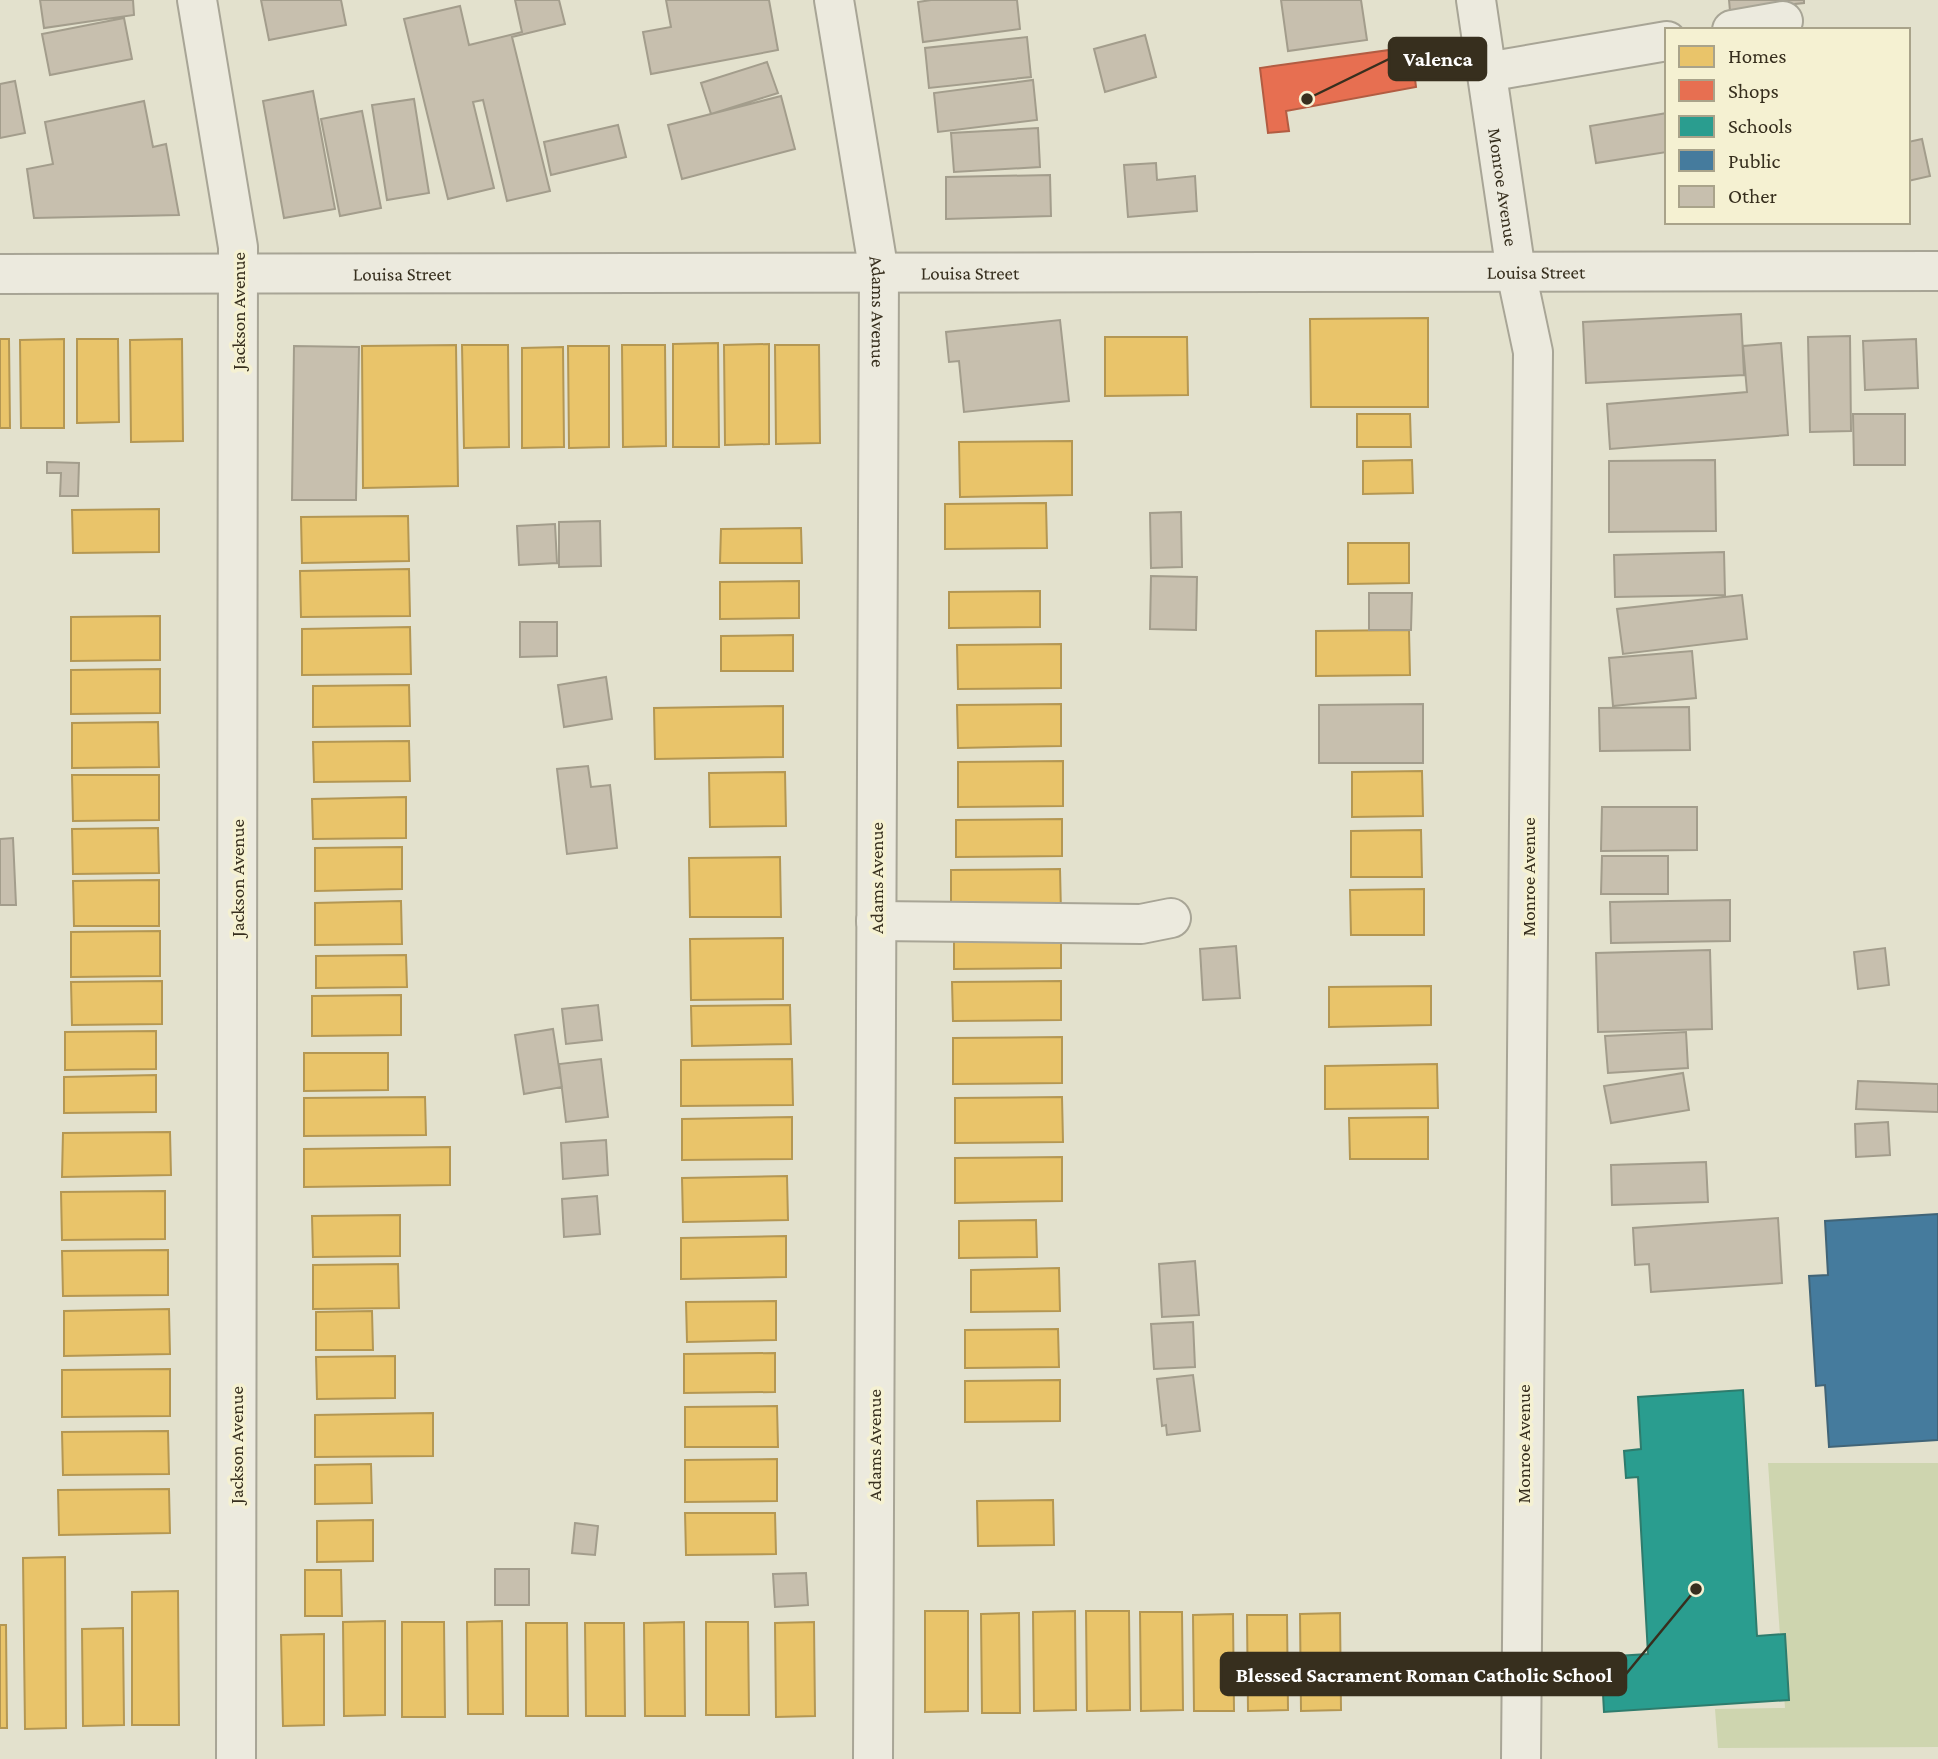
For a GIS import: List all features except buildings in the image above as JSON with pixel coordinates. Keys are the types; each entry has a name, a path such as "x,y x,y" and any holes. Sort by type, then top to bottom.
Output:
{"street":[{"name":"Jackson Avenue","path":"197,0 238,247 236,1759"},
{"name":"Adams Avenue","path":"834,0 879,273 873,1759"},
{"name":"Monroe Avenue","path":"1476,0 1516,272 1532,352 1521,1759"},
{"path":"1743,28 1783,21"},
{"path":"1487,72 1665,41"},
{"name":"Louisa Street","path":"0,274 1938,271"},
{"path":"876,921 1141,924 1171,918"}],"green space":[{"path":"1768,1463 1938,1463 1938,1747 1718,1748 1715,1709 1785,1708"}],"place":[{"name":"Valenca","path":"1307,99"},
{"name":"Blessed Sacrament Roman Catholic School","path":"1696,1589"}]}
